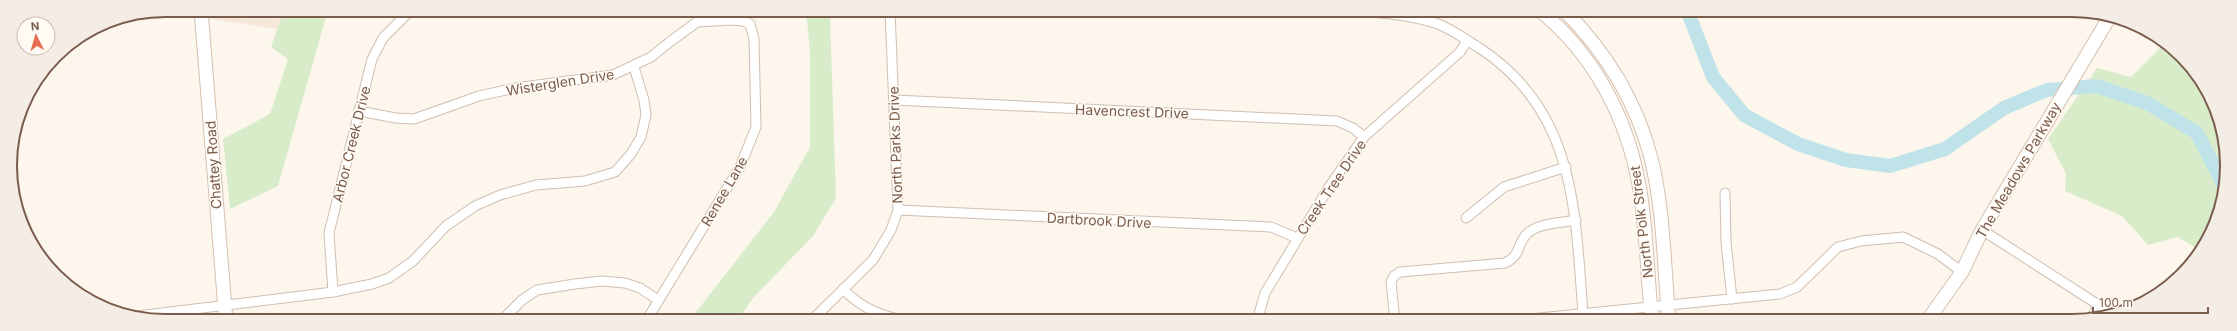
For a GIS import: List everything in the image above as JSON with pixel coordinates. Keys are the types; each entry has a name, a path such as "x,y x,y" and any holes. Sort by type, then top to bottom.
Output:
{"main road":[{"name":"Chattey Road","path":"202,17 226,314"},
{"name":"North Polk Street","path":"1547,17 1566,34 1594,70 1610,97 1624,133 1640,186 1651,314"},
{"name":"North Polk Street","path":"1570,17 1606,58 1623,87 1641,124 1651,159 1659,210 1669,314"},
{"name":"The Meadows Parkway","path":"1932,314 1962,272 1982,230 2052,110 2107,21"}],"street":[{"name":"Arbor Creek Drive","path":"333,292 329,233 372,59 382,38 404,17"},
{"name":"North Parks Drive","path":"819,314 873,260 891,230 898,210 890,17"},
{"path":"1406,17 1439,25 1467,40 1498,60 1523,84 1552,129 1566,167 1576,220 1583,314 1780,294 1797,287 1838,247 1861,241 1903,237 1938,254 1962,272"},
{"name":"Wisterglen Drive","path":"359,111 396,118 414,119 479,96 514,88 613,75 634,67 652,57 697,22 731,20 743,21 750,24"},
{"name":"Renee Lane","path":"650,314 740,167 756,127 754,40 750,24"},
{"name":"Creek Tree Drive","path":"1259,314 1264,293 1341,169 1364,137 1460,52 1467,40"},
{"path":"154,314 333,292 372,284 389,278 413,261 446,226 475,206 500,195 536,185 585,181 614,172 631,154 641,137 646,115 644,100 634,67"},
{"name":"Havencrest Drive","path":"894,100 1337,120 1353,128 1364,137"},
{"path":"1466,218 1504,187 1566,167"},
{"path":"1725,193 1726,242 1732,299"},
{"name":"Dartbrook Drive","path":"898,210 1271,227 1297,238"},
{"path":"1393,314 1391,282 1394,276 1400,272 1505,263 1515,258 1525,236 1534,229 1549,224 1576,220"},
{"path":"1982,230 2106,310"},
{"path":"508,314 522,300 536,290 602,281 625,283 640,288 658,300"},
{"path":"843,290 860,305 880,314"},
{"path":"2095,312 2099,305"}],"shaded area":[{"path":"211,17 281,17 277,29 211,19"}],"green space":[{"path":"282,17 326,17 278,186 230,209 223,139 270,114 288,59 271,47"},
{"path":"807,17 830,17 836,198 813,236 754,297 742,314 694,314 774,212 810,147 810,53"},
{"path":"2161,47 2177,60 2189,75 2200,91 2209,109 2219,146 2220,175 2215,204 2209,222 2195,248 2178,237 2148,245 2122,216 2065,191 2066,174 2048,139 2097,68 2131,77"}],"waterway":[{"path":"1690,17 1713,77 1744,115 1798,144 1846,160 1890,166 1945,149 2004,108 2047,90 2096,86 2147,103 2197,133 2220,178"}]}
